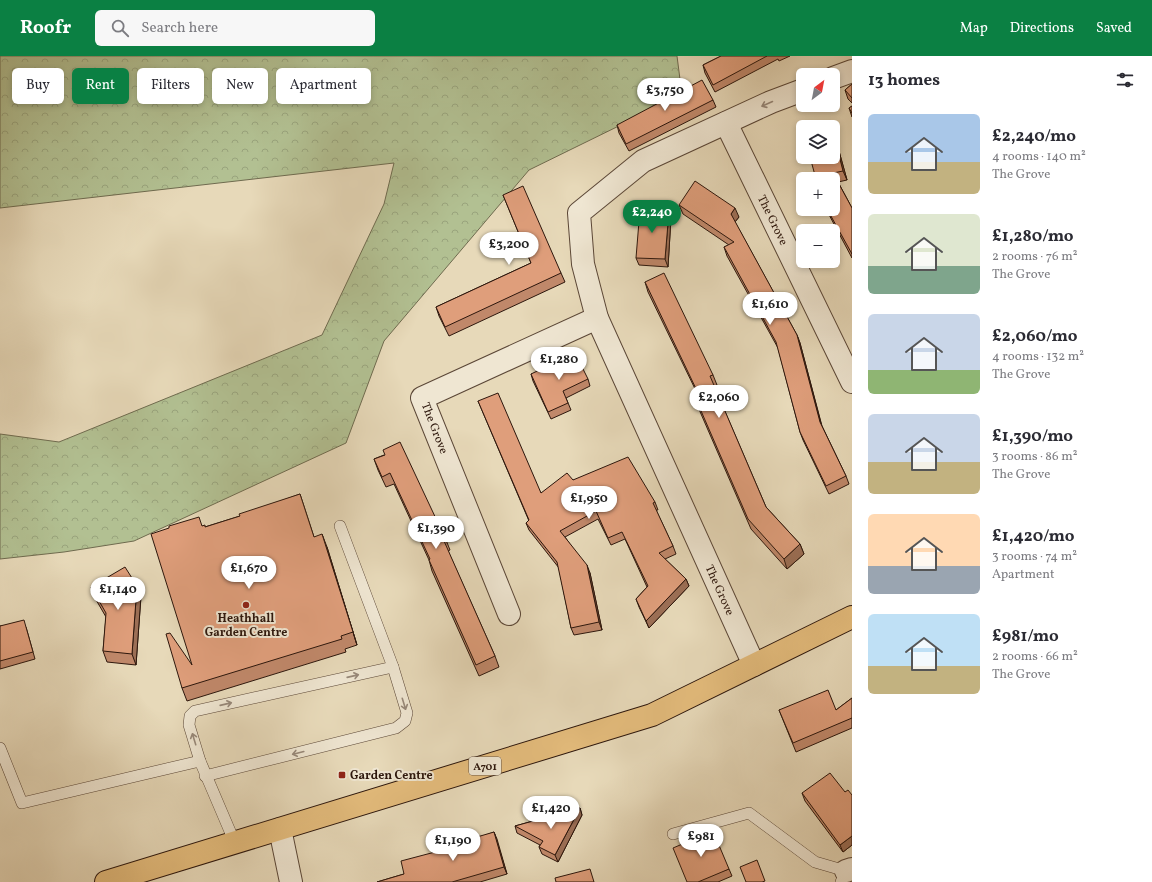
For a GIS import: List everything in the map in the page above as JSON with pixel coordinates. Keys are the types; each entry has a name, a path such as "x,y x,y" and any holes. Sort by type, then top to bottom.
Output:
{"highway":[{"name":"A701","path":"106,882 652,715 852,617"}],"street":[{"path":"840,75 852,71"},
{"name":"The Grove","path":"754,665 598,318 583,264 579,213 643,161 796,93"},
{"name":"The Grove","path":"726,123 852,382"},
{"name":"The Grove","path":"509,614 422,398 598,318"},
{"path":"280,829 291,882"}],"lane":[{"path":"205,776 396,728 405,721 407,713 393,667 340,526"},
{"path":"235,842 200,762 189,725 190,716 195,711 393,667"},
{"path":"0,748 22,803 200,762"},
{"path":"674,834 749,813 815,862 846,874"}],"green space":[{"path":"0,56 677,56 682,95 529,170 384,341 346,443 134,541 64,552 0,559 0,434 59,442 322,335 384,204 394,163 0,208"}],"building":[{"path":"721,56 767,56 713,85 703,65"},
{"path":"702,80 713,100 626,144 617,125"},
{"path":"852,84 852,98 845,90"},
{"path":"852,106 852,113 849,108"},
{"path":"840,159 843,171 838,172 814,172 812,164 840,164"},
{"path":"695,181 735,208 731,214 797,335 820,422 846,476 826,486 800,432 776,342 724,247 734,242 679,205"},
{"path":"523,186 561,273 445,327 436,307 531,263 503,195"},
{"path":"840,186 852,208 852,254 840,232 840,224 835,224 831,216 840,216"},
{"path":"640,209 669,211 665,259 636,258"},
{"path":"664,273 713,375 710,376 766,507 800,544 784,559 748,519 695,397 699,395 645,282"},
{"path":"575,353 588,379 563,391 568,403 548,412 531,374"},
{"path":"498,393 541,493 567,473 573,480 628,457 655,502 653,503 673,546 659,553 686,579 646,621 636,599 648,586 622,532 608,538 596,511 560,531 587,565 599,622 571,628 557,562 526,523 529,520 478,401"},
{"path":"400,442 446,540 444,541 495,656 476,665 429,560 430,559 390,473 382,477 374,459 385,455 383,450"},
{"path":"300,494 314,537 322,534 353,632 341,636 342,639 182,688 166,634 170,633 192,665 151,534 169,528 169,526 199,517 202,526 205,525 205,527"},
{"path":"125,567 137,586 132,654 103,651 106,613 91,587"},
{"path":"24,620 33,652 0,661 0,626"},
{"path":"828,690 836,710 852,698 852,718 793,743 779,710"},
{"path":"830,773 845,792 848,790 852,795 852,836 840,845 802,793"},
{"path":"580,808 555,855 539,847 543,841 515,826"},
{"path":"713,831 729,869 698,882 687,882 673,848"},
{"path":"494,832 504,867 452,882 377,882 404,874 401,861 454,847 453,844"},
{"path":"757,860 765,881 746,882 740,867"},
{"path":"590,869 594,882 556,882 555,878"}],"place":[{"name":"Heathhall Garden Centre","path":"246,605"},
{"name":"Garden Centre","path":"342,775"}]}
